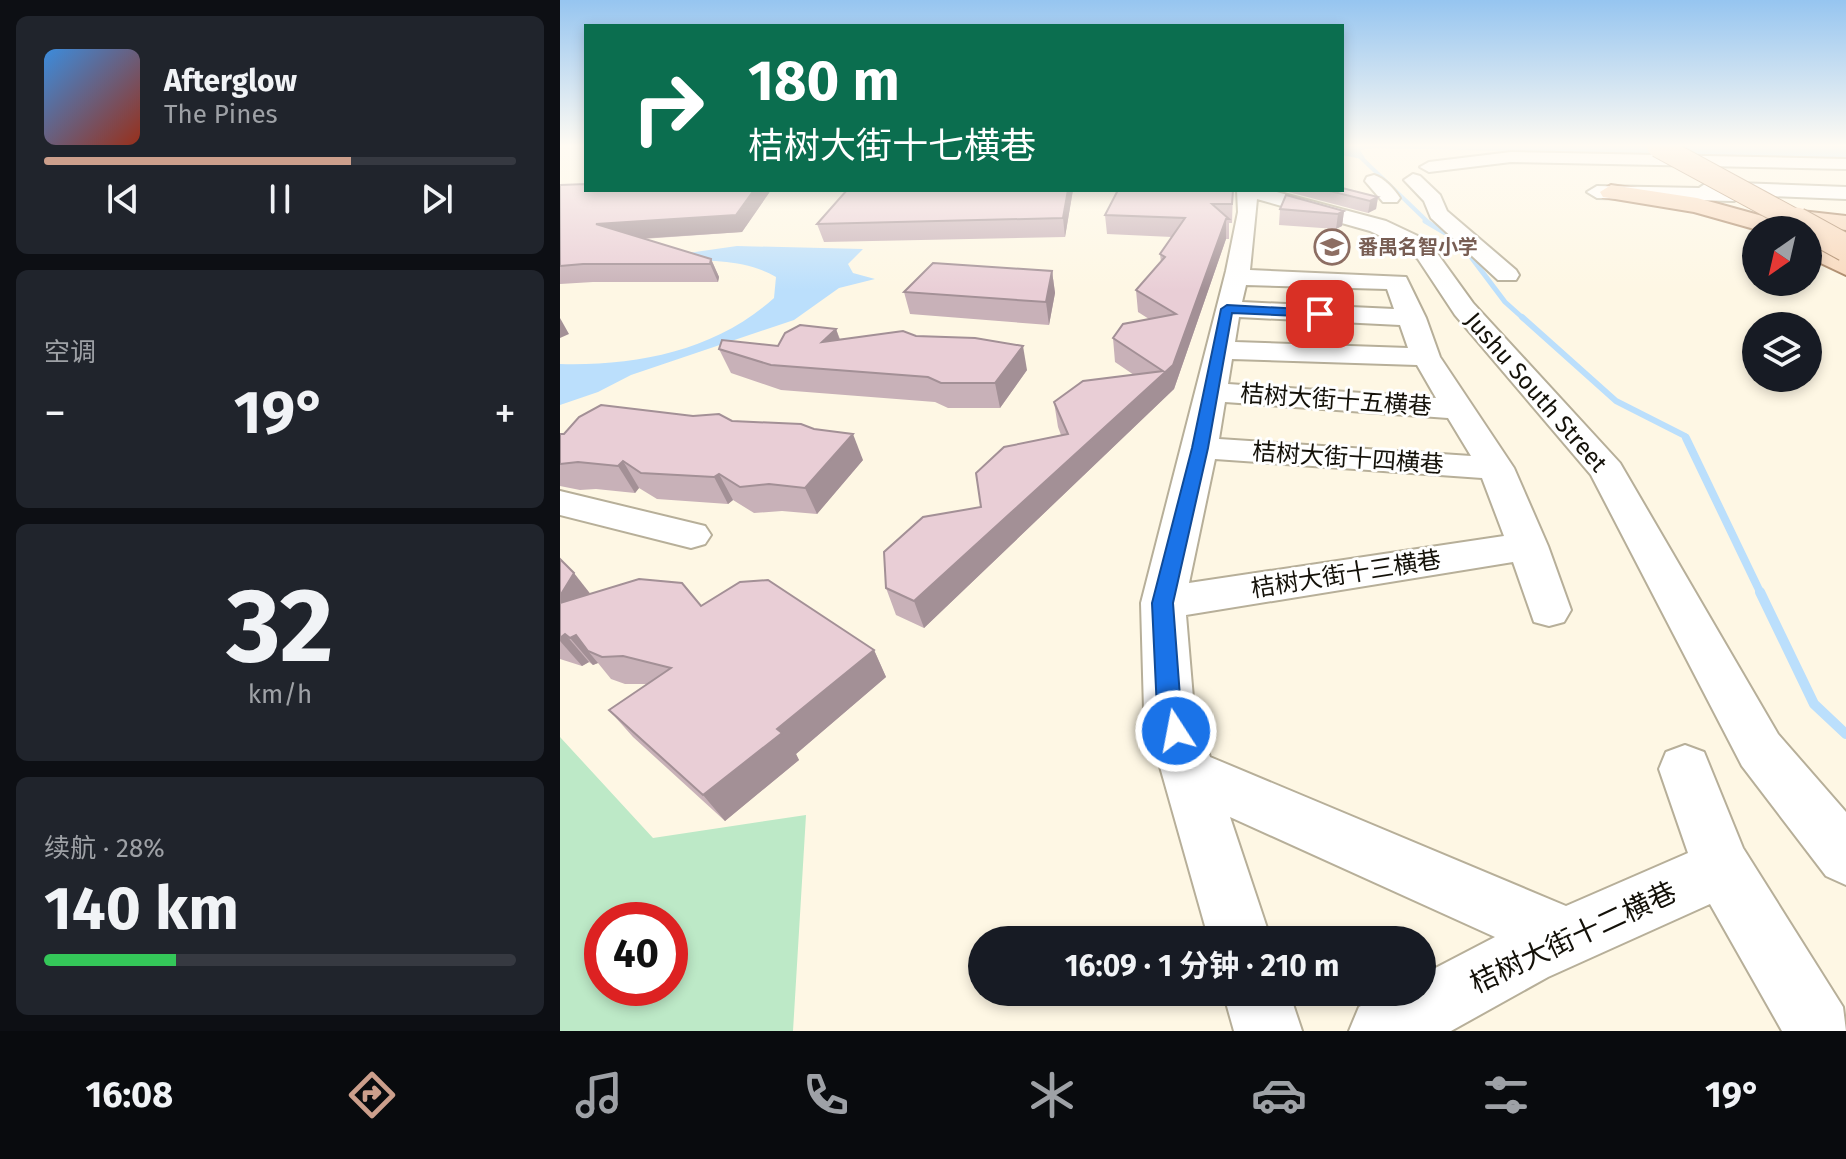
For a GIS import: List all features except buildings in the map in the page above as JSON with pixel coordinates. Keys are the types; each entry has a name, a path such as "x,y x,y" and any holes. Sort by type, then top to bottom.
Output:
{"main road":[{"path":"1630,194 1697,205 1742,218"},
{"path":"1720,194 1758,216"},
{"path":"1747,194 1846,248"},
{"path":"1776,194 1846,230"},
{"path":"1807,195 1846,214"},
{"path":"1822,221 1846,223"},
{"path":"1822,254 1846,267"}],"street":[{"path":"1236,926 1169,710 1163,603 1200,448 1232,293 1248,212 1247,194"},
{"name":"Jushu South Street","path":"1262,194 1378,226 1414,243 1426,254 1464,309 1607,471 1760,750 1846,856"},
{"path":"1430,194 1438,214 1507,275"},
{"path":"1787,194 1846,200"},
{"path":"1807,195 1824,194"},
{"path":"1232,293 1397,282 1426,357 1496,468 1528,546 1549,610"},
{"path":"1232,293 1413,318"},
{"path":"1219,350 1426,357"},
{"name":"桔树大街十五横巷","path":"1211,392 1461,409"},
{"name":"桔树大街十四横巷","path":"1200,448 1496,468"},
{"path":"560,503 691,535"},
{"name":"桔树大街十三横巷","path":"1163,603 1528,546"},
{"path":"1685,769 1722,868 1819,1031"},
{"path":"1188,773 1567,937"},
{"name":"桔树大街十二横巷","path":"1383,1031 1567,937 1722,868"},
{"path":"1260,1006 1268,1031"}],"green space":[{"path":"560,737 653,838 806,815 793,1031 560,1031"}],"water":[{"path":"737,246 863,249 848,264 853,273 875,279 839,288 794,320 631,375 598,392 560,405 560,364 618,362 674,352 726,331 774,298 776,277 764,271 728,262 676,260 688,253"}],"waterway":[{"path":"1399,194 1429,223"},
{"path":"1425,221 1459,241 1505,302 1524,319"},
{"path":"1522,317 1616,401 1686,438"},
{"path":"1686,438 1761,594"},
{"path":"1760,592 1814,704 1846,734"}],"place":[{"name":"番禺名智小学","path":"1332,247"}],"route":[{"path":"1176,731 1169,710 1163,603 1200,448 1227,309 1320,314"}]}
